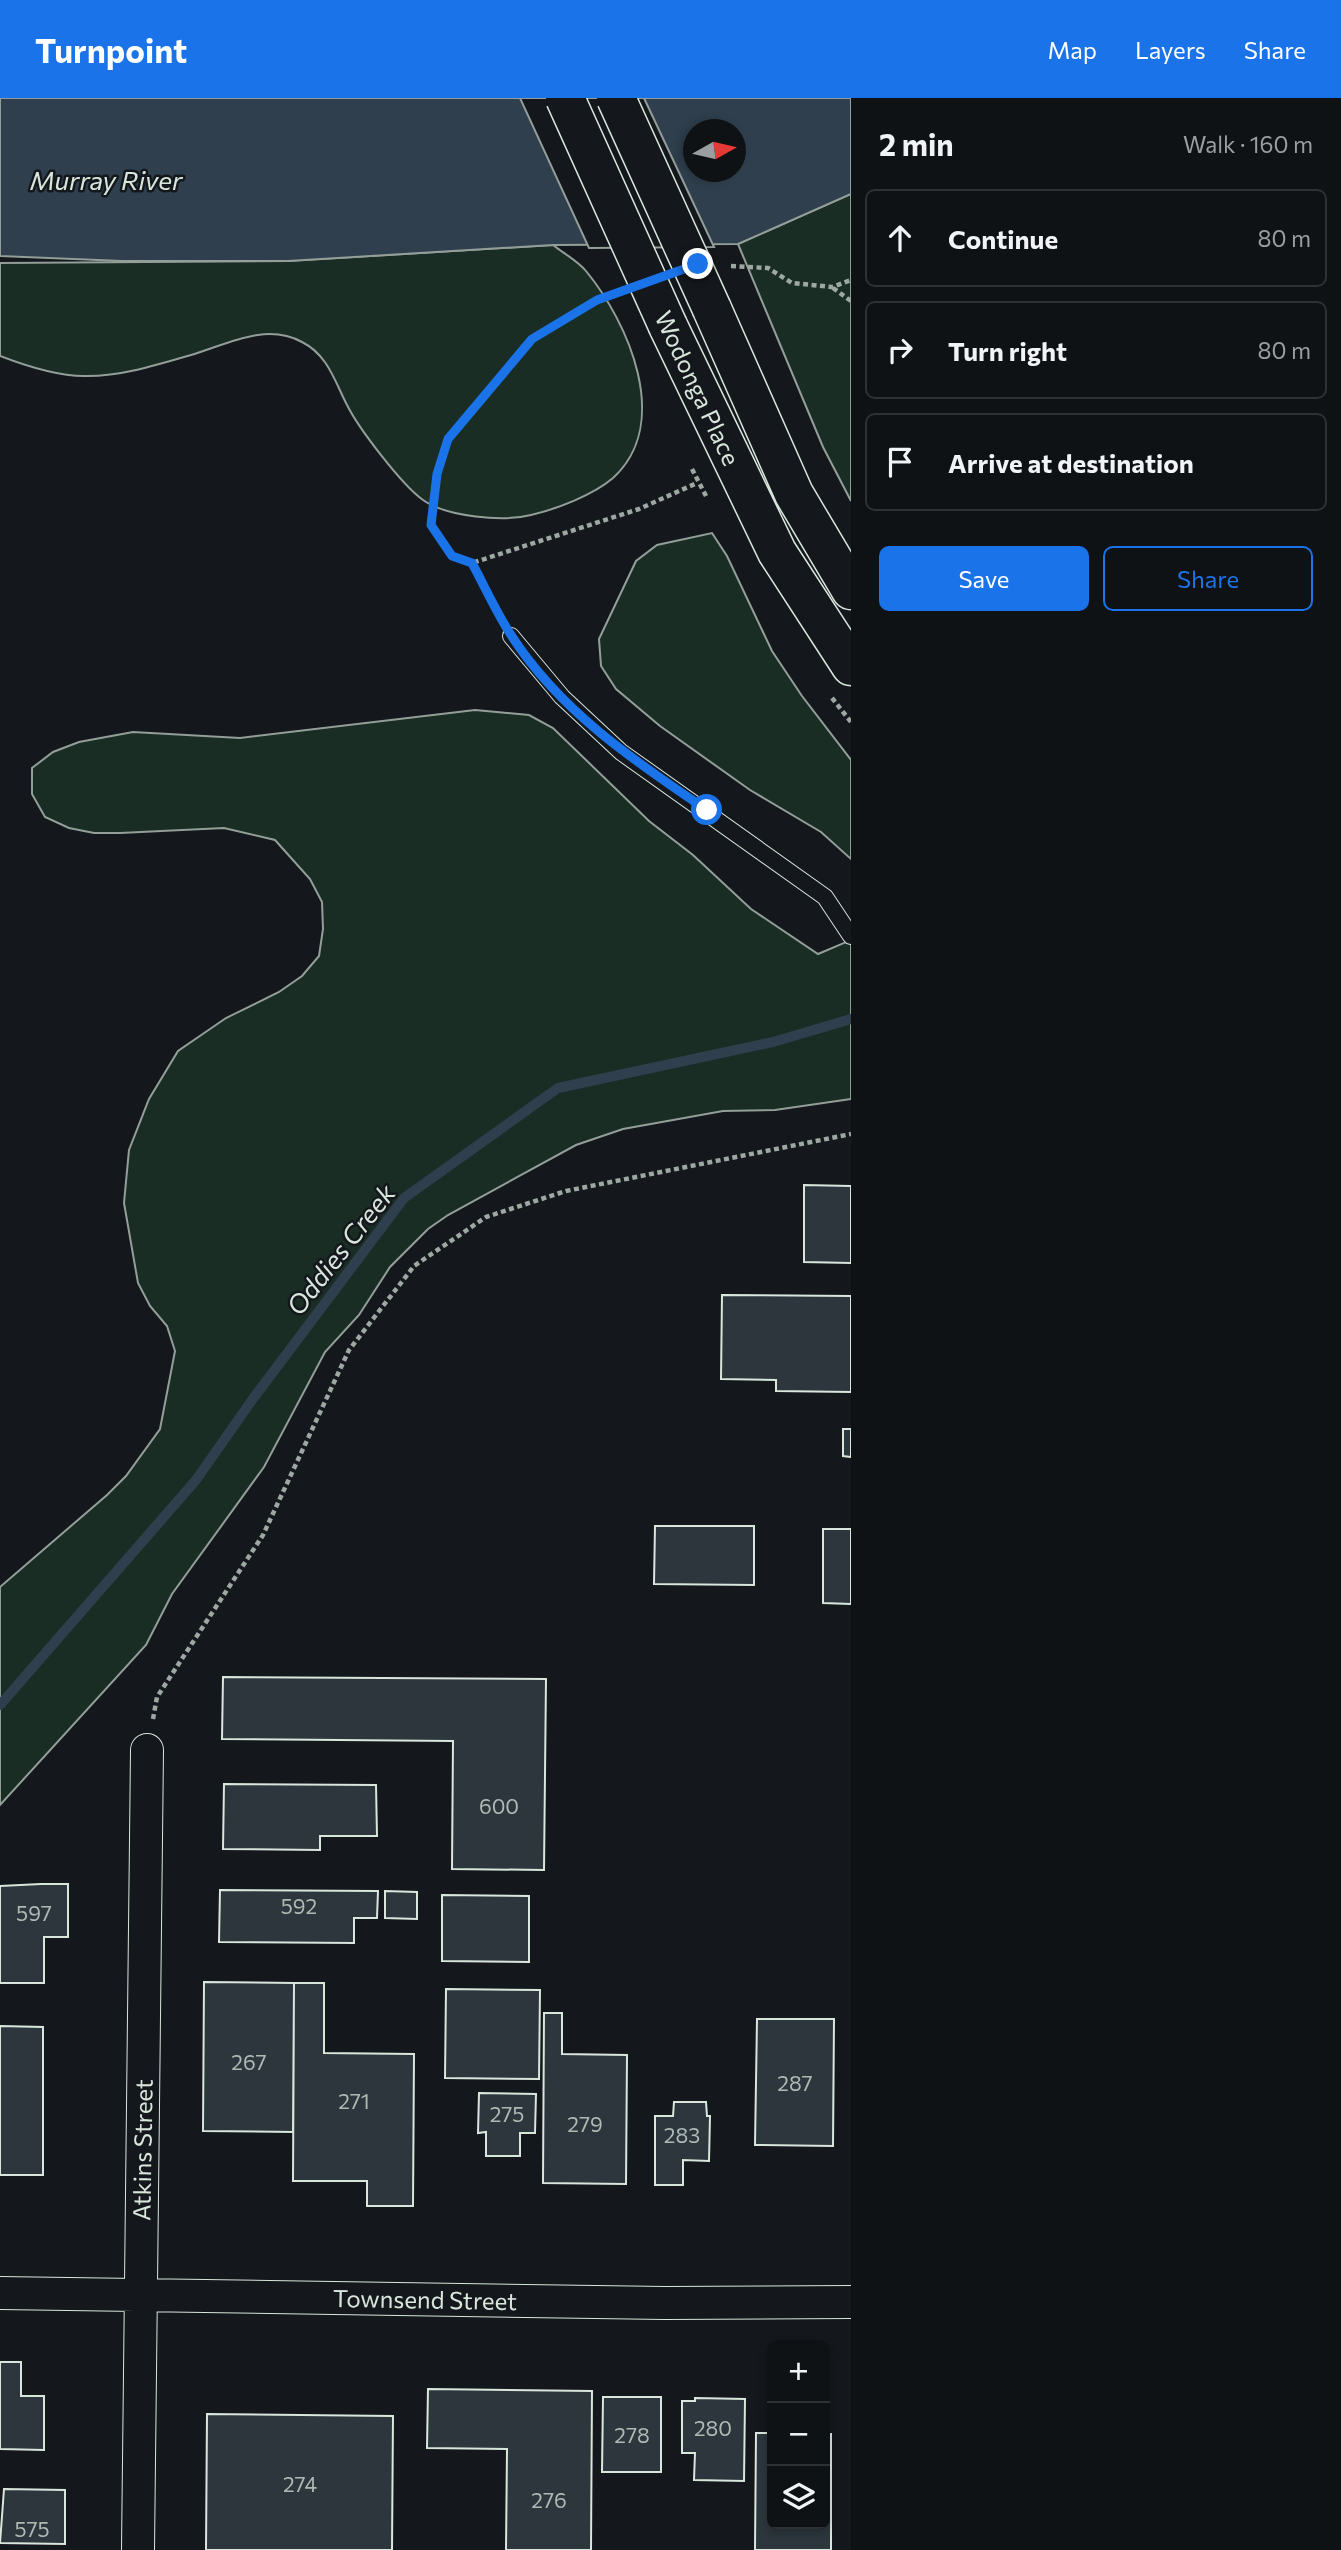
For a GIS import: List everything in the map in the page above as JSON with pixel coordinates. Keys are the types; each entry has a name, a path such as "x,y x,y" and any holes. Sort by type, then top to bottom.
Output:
{"main road":[{"name":"Wodonga Place","path":"565,98 668,326 776,552 851,666"},
{"name":"Wodonga Place","path":"615,98 794,494 851,590"}],"street":[{"name":"Atkins Street","path":"138,2550 147,1750"},
{"name":"Townsend Street","path":"0,2293 665,2303 851,2302"}],"lane":[{"path":"511,635 562,697 621,752 825,897 851,936"}],"path":[{"path":"721,265 768,268 792,283 832,287 851,280"},
{"path":"832,287 851,300"},
{"path":"622,291 597,300 532,339 448,439 437,474 431,525 452,556 472,563 639,509 697,483"},
{"path":"472,563 511,635"},
{"path":"147,1750 157,1697 263,1535 349,1350 414,1266 486,1217 566,1191 851,1134"}],"green space":[{"path":"851,194 851,501 823,447 738,244"},
{"path":"553,245 586,271 602,292 629,344 638,373 642,402 640,430 631,455 613,478 574,501 531,515 491,518 460,514 423,500 393,470 371,442 318,354 311,347 288,336 274,334 246,337 152,366 100,376 54,373 0,356 0,263 288,261"},
{"path":"712,533 727,556 772,651 802,696 851,760 851,859 821,832 750,790 660,726 616,689 601,666 599,639 636,561 657,545"},
{"path":"475,710 529,715 553,728 649,821 693,855 751,909 818,954 851,940 851,1099 775,1110 723,1111 623,1129 576,1145 448,1215 428,1229 390,1267 359,1315 325,1352 264,1467 172,1594 146,1645 0,1805 0,1587 107,1495 126,1476 160,1429 175,1351 167,1326 150,1306 138,1283 124,1203 129,1150 149,1099 178,1051 226,1018 279,992 302,976 319,956 323,929 322,902 310,879 275,840 224,828 94,833 69,828 45,817 32,794 32,768 53,752 79,742 133,732 240,738"}],"water":[{"name":"Murray River","path":"0,98 851,98 851,194 738,244 553,245 288,261 122,261 0,256"}],"pier":[{"path":"520,98 644,98 714,247 589,248"}],"building":[{"path":"804,1185 851,1186 851,1263 804,1262"},
{"path":"722,1295 851,1296 851,1392 776,1391 776,1380 721,1379"},
{"path":"843,1429 851,1429 851,1457 843,1456"},
{"path":"655,1526 754,1526 754,1585 654,1584"},
{"path":"823,1529 851,1529 851,1604 823,1603"},
{"path":"223,1677 546,1679 544,1870 452,1869 453,1741 222,1739"},
{"path":"224,1784 376,1785 377,1836 320,1836 320,1850 223,1849"},
{"path":"68,1884 68,1937 44,1937 44,1983 0,1983 0,1886"},
{"path":"220,1890 378,1891 377,1918 354,1918 354,1943 219,1942"},
{"path":"385,1891 417,1892 417,1919 385,1918"},
{"path":"442,1895 529,1896 529,1962 442,1961"},
{"path":"204,1982 294,1983 293,2132 203,2131"},
{"path":"294,1983 324,1983 324,2053 414,2054 413,2206 367,2206 367,2181 293,2181"},
{"path":"446,1989 540,1990 539,2079 445,2078"},
{"path":"544,2013 562,2013 562,2054 627,2055 626,2184 543,2183"},
{"path":"757,2019 834,2019 833,2146 755,2145"},
{"path":"0,2026 43,2027 43,2175 0,2175"},
{"path":"479,2093 536,2094 535,2133 520,2133 520,2156 486,2156 486,2132 478,2133"},
{"path":"674,2102 706,2102 707,2116 710,2116 709,2161 683,2160 683,2185 655,2185 655,2116 673,2116"},
{"path":"0,2362 21,2362 21,2396 44,2396 44,2450 0,2449"},
{"path":"428,2389 592,2391 591,2550 506,2550 507,2449 427,2448"},
{"path":"603,2397 661,2397 661,2472 602,2472"},
{"path":"695,2398 745,2399 744,2481 694,2480 695,2453 682,2453 682,2401 695,2401"},
{"path":"207,2414 393,2416 392,2550 206,2550"},
{"path":"756,2433 767,2433 767,2529 830,2529 831,2434 831,2550 755,2550"},
{"path":"4,2489 65,2490 65,2544 0,2543"}],"waterway":[{"name":"Oddies Creek","path":"0,1705 196,1480 252,1400 404,1198 558,1088 773,1042 851,1019"}],"route":[{"path":"698,264 597,300 532,339 448,439 437,474 431,525 452,556 472,563 511,635 562,697 621,752 707,810"}]}
